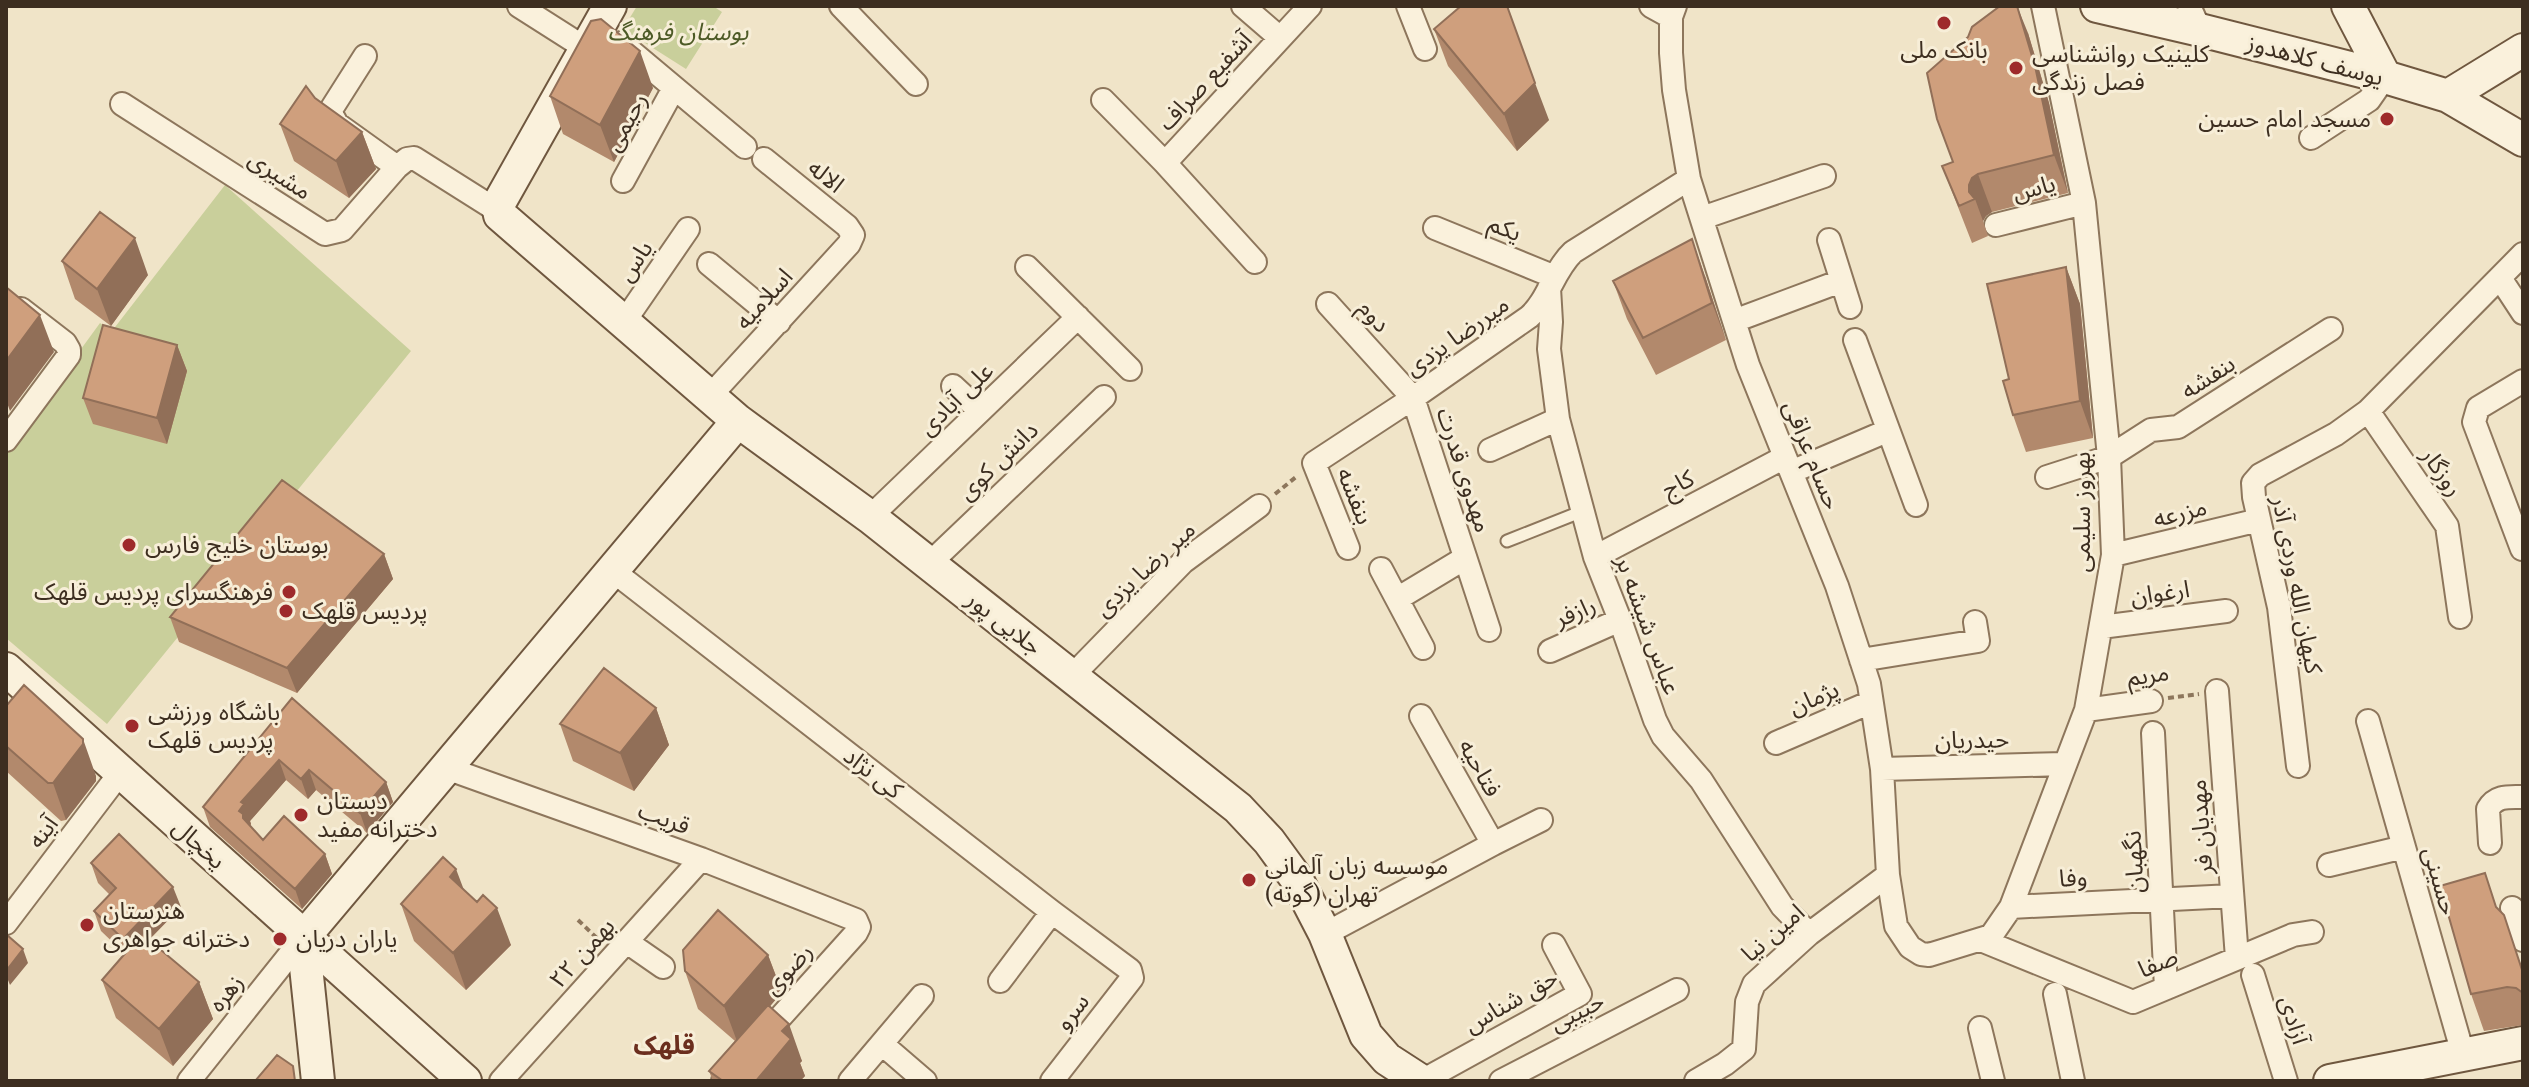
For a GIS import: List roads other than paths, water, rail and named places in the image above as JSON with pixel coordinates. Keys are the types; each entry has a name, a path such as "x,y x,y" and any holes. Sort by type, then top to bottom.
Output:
{"street":[{"name":"رحیمی","path":"519,6 598,26 754,153"},
{"path":"841,6 916,84"},
{"path":"1243,6 1280,38"},
{"name":"آشفیع صراف","path":"1255,262 1165,163 1310,6"},
{"path":"1408,6 1425,49"},
{"path":"1651,6 1673,12"},
{"name":"بهروز سلیمی","path":"1896,926 1910,947 1921,954 1940,953 1981,940 1995,932 2011,907 2086,710 2113,555 2109,457 2084,203 2043,6"},
{"name":"یوسف کلاهدوز","path":"2097,6 2194,18 2448,96 2523,140"},
{"path":"2311,138 2369,100 2385,77 2348,6"},
{"name":"حسام عراقی","path":"1673,12 1674,90 1689,179 1748,365 1837,586 1861,660 1882,769 1888,875 1896,926"},
{"path":"505,218 498,205 598,26"},
{"path":"2448,96 2523,50"},
{"path":"365,56 332,108 337,124 397,167 414,158 505,218"},
{"name":"رحیمی","path":"623,181 674,88"},
{"path":"1103,100 1165,163"},
{"name":"مشیری","path":"122,104 325,234 342,230 397,167"},
{"name":"الاله","path":"754,153 847,226 853,235"},
{"path":"1702,218 1824,176"},
{"name":"میررضا یزدی","path":"1314,463 1529,317 1536,311 1564,261 1573,252 1689,179"},
{"name":"یاس","path":"1996,225 2084,203"},
{"name":"جلایی پور","path":"505,218 738,421 870,517 1238,808 1269,841 1296,878 1325,934 1366,1035 1387,1059 1421,1081"},
{"name":"یکم","path":"1435,228 1552,283"},
{"name":"یاس","path":"624,322 688,229"},
{"name":"اسلامیه","path":"710,396 849,244 853,235"},
{"path":"1829,240 1850,307"},
{"name":"کیهان الله وردی آذر","path":"2298,766 2279,607 2252,490 2253,483 2260,475 2336,434 2368,411 2523,254"},
{"path":"709,264 779,322"},
{"path":"1027,267 1130,369"},
{"path":"2500,278 2523,313"},
{"path":"1734,321 1841,281"},
{"name":"عباس شیشه بر","path":"1552,283 1549,349 1558,419 1595,557 1655,720 1663,736 1701,780 1782,906 1809,934"},
{"name":"دوم","path":"1328,304 1413,398"},
{"path":"6,440 69,355 65,343 20,308"},
{"name":"علی آبادی","path":"870,517 1078,317"},
{"name":"بنفشه","path":"2109,457 2151,430 2178,427 2331,329"},
{"path":"1855,340 1916,505"},
{"path":"2522,549 2474,422 2478,408 2523,381"},
{"path":"953,386 980,411"},
{"name":"دانش کوی","path":"929,564 1104,397"},
{"name":"مهدوی قدرت","path":"1413,398 1489,630"},
{"name":"روزگار","path":"2368,411 2447,526 2460,617"},
{"path":"1490,450 1558,419"},
{"path":"318,1081 303,938 738,421"},
{"name":"کاج","path":"1595,557 1788,465 1887,431"},
{"path":"2047,477 2109,457"},
{"name":"بنفشه","path":"1314,463 1348,548"},
{"name":"میر رضا یزدی","path":"1072,676 1183,562 1259,506"},
{"name":"مزرعه","path":"2113,555 2259,520"},
{"name":"مهدوی قدرت","path":"1397,599 1465,558"},
{"path":"1381,569 1423,648"},
{"name":"کی نژاد","path":"613,571 1133,974"},
{"name":"ارغوان","path":"2101,627 2226,611"},
{"name":"رازفر","path":"1550,651 1620,620"},
{"path":"1861,660 1978,641 1975,622"},
{"name":"یخچال","path":"6,669 465,1081"},
{"name":"مهدیان فر","path":"2217,691 2237,958"},
{"name":"مریم","path":"2086,710 2151,701"},
{"name":"پژمان","path":"1776,743 1871,702"},
{"name":"فتاحیه","path":"1421,716 1493,844"},
{"name":"حسینی","path":"2368,721 2463,1054"},
{"name":"نگهبان","path":"2153,733 2166,988"},
{"name":"حیدریان","path":"1882,769 2064,764"},
{"name":"قریب","path":"446,768 701,859 856,920 859,927"},
{"name":"آینه","path":"6,923 120,773"},
{"path":"2490,843 2490,805 2499,798 2523,797"},
{"path":"1325,934 1541,820"},
{"path":"2329,865 2404,847"},
{"name":"۲۲ بهمن","path":"501,1081 701,859"},
{"name":"امین نیا","path":"1696,1081 1744,1049 1749,992 1754,984 1809,934 1888,875"},
{"name":"وفا","path":"2011,907 2232,896"},
{"path":"2512,908 2523,940"},
{"path":"1000,981 1052,912"},
{"name":"رضوی","path":"723,1081 859,927"},
{"name":"صفا","path":"1981,940 2133,1002 2293,935 2312,932"},
{"name":"زهره","path":"189,1081 303,938"},
{"name":"حق شناس","path":"1421,1081 1580,994 1554,945"},
{"path":"621,949 663,967"},
{"name":"سرو","path":"1052,1081 1133,974"},
{"name":"آزادی","path":"2253,975 2286,1081"},
{"name":"حبیبی","path":"1501,1081 1677,990"},
{"path":"2055,994 2073,1081"},
{"path":"850,1081 922,996"},
{"path":"1980,1028 1993,1081"},
{"path":"2330,1081 2523,1043"},
{"path":"882,1044 925,1081"}],"lane":[{"path":"1507,541 1583,511"}],"place":[{"name":"بانک ملی","path":"1944,23"},
{"name":"کلینیک روانشناسی فصل زندگی","path":"2016,68"},
{"name":"مسجد امام حسین","path":"2387,119"},
{"name":"بوستان خلیج فارس","path":"129,545"},
{"name":"فرهنگسرای پردیس قلهک","path":"289,592"},
{"name":"پردیس قلهک","path":"286,611"},
{"name":"باشگاه ورزشی پردیس قلهک","path":"132,726"},
{"name":"دبستان دخترانه مفید","path":"301,815"},
{"name":"موسسه زبان آلمانی تهران (گوته)","path":"1249,880"},
{"name":"هنرستان دخترانه جواهری","path":"87,925"},
{"name":"یاران دریان","path":"280,939"}],"district":[{"name":"قلهک","path":"664,1045"}],"park label":[{"name":"بوستان فرهنگ","path":"678,32"}]}
